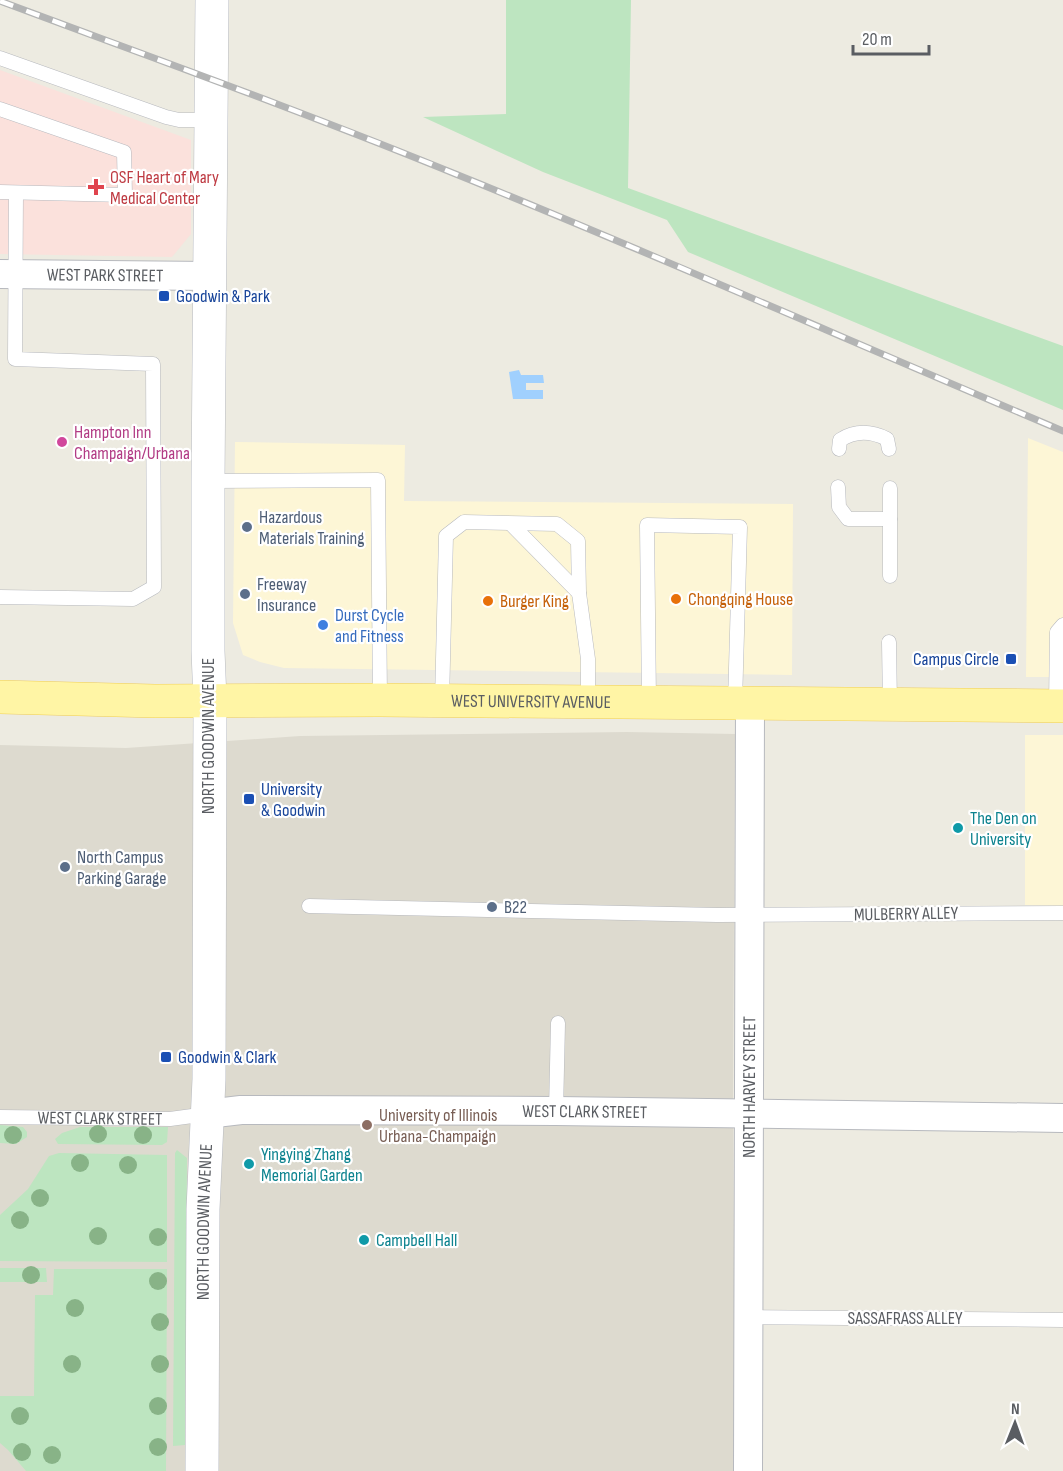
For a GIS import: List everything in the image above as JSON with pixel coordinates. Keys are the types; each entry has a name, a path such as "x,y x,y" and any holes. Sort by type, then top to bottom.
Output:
{"main road":[{"name":"WEST UNIVERSITY AVENUE","path":"0,697 1060,706"}],"street":[{"name":"NORTH GOODWIN AVENUE","path":"202,1471 203,1209 209,1079 208,481 212,0"},
{"name":"WEST PARK STREET","path":"8,275 210,276"},
{"name":"NORTH HARVEY STREET","path":"743,703 749,915 748,1471"},
{"name":"WEST CLARK STREET","path":"207,1114 241,1110 556,1111 1063,1118"}],"lane":[{"path":"0,58 166,117 179,120 211,120"},
{"path":"0,108 124,152 125,195 0,192"},
{"path":"0,597 133,599 154,587 153,364 15,359 8,275 16,193"},
{"path":"838,449 840,440 849,434 862,432 876,433 887,439 889,449"},
{"path":"208,481 378,480 380,700"},
{"path":"838,487 838,507 848,519 890,519"},
{"path":"890,488 890,576"},
{"path":"442,701 446,536 464,522 557,524 578,541 579,593 588,659 588,702"},
{"path":"511,524 579,593"},
{"path":"649,702 647,525 740,527 743,703"},
{"path":"1060,706 1057,632 1063,625"},
{"path":"890,642 890,705"},
{"name":"MULBERRY ALLEY","path":"309,906 749,915 1063,913"},
{"path":"556,1111 558,1023"},
{"name":"WEST CLARK STREET","path":"0,1117 170,1119 207,1114"},
{"name":"SASSAFRASS ALLEY","path":"748,1317 1063,1320"}],"shaded area":[{"name":"OSF Heart of Mary Medical Center","path":"0,70 191,140 191,234 172,257 0,254"},
{"path":"1028,438 1063,452 1063,677 1026,677"},
{"path":"235,442 405,445 404,501 793,504 792,675 284,668 243,655 233,623"},
{"name":"University of Illinois Urbana-Champaign","path":"627,732 735,734 733,1094 735,1471 0,1471 0,745 126,748 300,736"},
{"path":"1025,735 1063,735 1063,906 1025,905"}],"green space":[{"path":"506,0 631,0 628,188 1063,346 1063,410 688,252 667,220 543,172 423,117 506,114"},
{"path":"0,1125 23,1127 27,1132 27,1137 16,1144 0,1143"},
{"path":"80,1127 168,1127 167,1142 162,1145 58,1144 55,1139 62,1133"},
{"path":"177,1150 187,1158 185,1445 173,1446 175,1153"},
{"path":"59,1153 167,1155 167,1262 0,1261 0,1215 28,1189 49,1156"},
{"path":"0,1268 46,1268 47,1282 0,1282"},
{"path":"54,1269 167,1269 166,1471 26,1471 0,1443 0,1396 34,1396 35,1295 53,1295"}],"water":[{"path":"519,370 521,375 543,375 544,383 526,383 526,390 543,390 543,399 513,399 509,372"}],"railway":[{"path":"0,1 287,108 458,175 1063,431"}],"place":[{"name":"OSF Heart of Mary Medical Center","path":"96,187"},
{"name":"Goodwin & Park","path":"164,296"},
{"name":"Hampton Inn Champaign/Urbana","path":"62,442"},
{"name":"Hazardous Materials Training","path":"247,527"},
{"name":"Freeway Insurance","path":"245,594"},
{"name":"Chongqing House","path":"676,599"},
{"name":"Burger King","path":"488,601"},
{"name":"Durst Cycle and Fitness","path":"323,625"},
{"name":"Campus Circle","path":"1011,659"},
{"name":"University & Goodwin","path":"249,799"},
{"name":"The Den on University","path":"958,828"},
{"name":"North Campus Parking Garage","path":"65,867"},
{"name":"B22","path":"492,907"},
{"name":"Goodwin & Clark","path":"166,1057"},
{"name":"University of Illinois Urbana-Champaign","path":"367,1125"},
{"name":"Yingying Zhang Memorial Garden","path":"249,1164"},
{"name":"Campbell Hall","path":"364,1240"}]}
